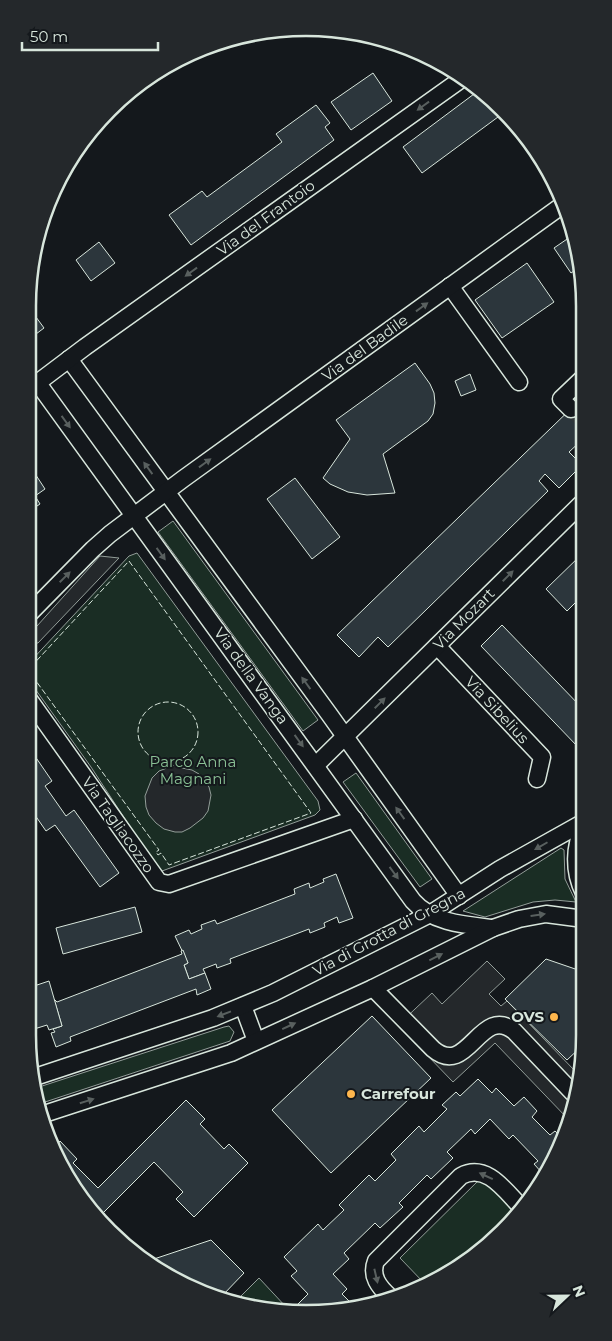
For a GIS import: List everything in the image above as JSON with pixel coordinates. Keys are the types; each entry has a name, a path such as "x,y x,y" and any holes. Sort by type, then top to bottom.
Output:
{"street":[{"name":"Via del Frantoio","path":"36,383 457,82"},
{"name":"Via del Badile","path":"36,606 99,543 165,492 557,209"},
{"path":"450,286 519,382"},
{"path":"69,359 459,896"},
{"name":"Via della Vanga","path":"36,391 134,516 413,901 419,908 450,922 493,928"},
{"name":"Via Mozart","path":"316,765 576,509"},
{"name":"Via Sibelius","path":"437,646 542,757 538,779"},
{"name":"Via Tagliacozzo","path":"36,709 159,882 170,884 354,819"},
{"name":"Via di Grotta di Gregna","path":"40,1076 178,1030 243,1006 302,979 430,914 500,870 576,828"},
{"path":"48,1113 208,1061 373,988 493,928 519,919 546,914 576,918"},
{"path":"373,988 434,1049 444,1056 451,1057 463,1051 484,1032 500,1024 510,1028 570,1090"},
{"path":"243,1006 256,1041"},
{"path":"385,1293 375,1278 376,1261 461,1176 474,1172 490,1176 517,1203"}],"green space":[{"path":"173,521 318,720 303,731 158,532"},
{"name":"Parco Anna Magnani","path":"137,553 318,801 320,810 315,815 162,871 157,868 91,767 36,690 36,655 129,556"},
{"path":"356,773 432,879 420,887 343,782"},
{"path":"561,848 564,850 565,879 576,902 555,900 533,902 485,917 463,911"},
{"path":"229,1026 234,1032 230,1041 44,1102 41,1086"},
{"path":"482,1177 513,1208 497,1226 470,1249 441,1269 425,1277 420,1279 400,1258"},
{"path":"259,1278 283,1303 253,1300 240,1297"}],"shaded area":[{"path":"100,556 119,558 38,643 36,643 36,627"},
{"path":"175,765 199,774 209,787 211,795 208,811 203,818 182,832 164,829 149,815 146,807 145,796 152,778 159,771"},
{"path":"487,961 505,979 489,994 501,1006 507,1001 573,1069 571,1088 564,1114 495,1043 453,1082 398,1025 432,993 442,1004"}],"building":[{"path":"373,73 392,101 351,130 331,102"},
{"path":"473,95 498,117 422,173 403,147"},
{"path":"316,105 330,123 325,127 334,140 191,245 169,215 202,191 207,197 282,142 276,134"},
{"path":"568,239 573,272 571,273 554,248"},
{"path":"99,242 115,263 91,281 76,260"},
{"path":"527,263 554,302 502,338 475,300"},
{"path":"36,317 44,328 36,334"},
{"path":"415,363 430,384 434,393 435,403 433,414 428,421 383,454 395,493 367,495 348,492 330,484 323,478 350,439 336,420"},
{"path":"470,374 476,390 461,396 455,381"},
{"path":"576,404 576,446 569,452 576,459 576,471 559,488 545,474 539,481 548,491 388,647 378,637 359,657 337,635"},
{"path":"36,475 45,489 36,495"},
{"path":"295,478 340,537 312,559 267,499"},
{"path":"36,498 40,504 36,507"},
{"path":"576,560 576,602 567,611 546,589"},
{"path":"502,625 576,702 576,745 481,646"},
{"path":"36,758 52,781 45,786 66,816 74,810 119,873 100,887 55,825 46,831 36,817"},
{"path":"336,874 353,918 339,923 337,917 324,923 325,927 310,933 309,929 230,959 231,963 217,968 216,964 203,969 205,973 189,979 184,965 188,963 175,936 189,930 191,934 202,929 201,925 215,920 217,924 295,894 294,889 309,883 310,888 324,882 323,879"},
{"path":"135,907 142,932 63,954 56,928"},
{"path":"183,950 188,963 184,965 189,979 205,973 211,989 197,995 196,989 70,1037 71,1041 56,1047 51,1033 55,1032 53,1029 62,1026 54,999 57,1002 182,954 181,951"},
{"name":"OVS","path":"546,959 576,969 575,1052 567,1060 505,999"},
{"path":"49,981 62,1026 49,1030 47,1025 36,1028 36,985"},
{"name":"Carrefour","path":"372,1016 431,1078 331,1173 272,1110"},
{"path":"478,1079 492,1093 496,1088 514,1106 524,1097 537,1111 532,1117 550,1135 555,1131 557,1133 540,1170 534,1164 538,1161 513,1135 509,1139 490,1119 475,1134 471,1129 447,1152 453,1158 431,1179 427,1175 399,1203 403,1207 380,1228 375,1223 344,1253 349,1259 333,1274 347,1289 342,1294 349,1301 297,1305 308,1294 291,1276 297,1271 284,1257 318,1224 323,1230 344,1210 339,1205 369,1175 375,1181 396,1160 391,1154 419,1126 424,1132 447,1109 442,1105 456,1092 460,1096"},
{"path":"186,1100 205,1119 200,1124 224,1149 229,1144 248,1163 194,1217 176,1199 183,1192 154,1162 103,1213 72,1170 59,1142 60,1141 77,1159 73,1163 98,1188"},
{"path":"211,1240 244,1273 226,1292 187,1277 155,1259"}],"tunnel":[{"path":"571,409 576,414"}],"fence":[{"path":"36,681 159,850 156,852 158,855 161,853 169,865 311,813 129,561"},
{"path":"36,661 129,561"},
{"path":"162,702 174,702 185,707 193,715 198,726 198,732 196,744 185,757 174,762 162,762 151,757 143,749 138,738 138,726 143,715 151,707 162,702"}],"place":[{"name":"OVS","path":"554,1017"},
{"name":"Carrefour","path":"351,1094"}]}
